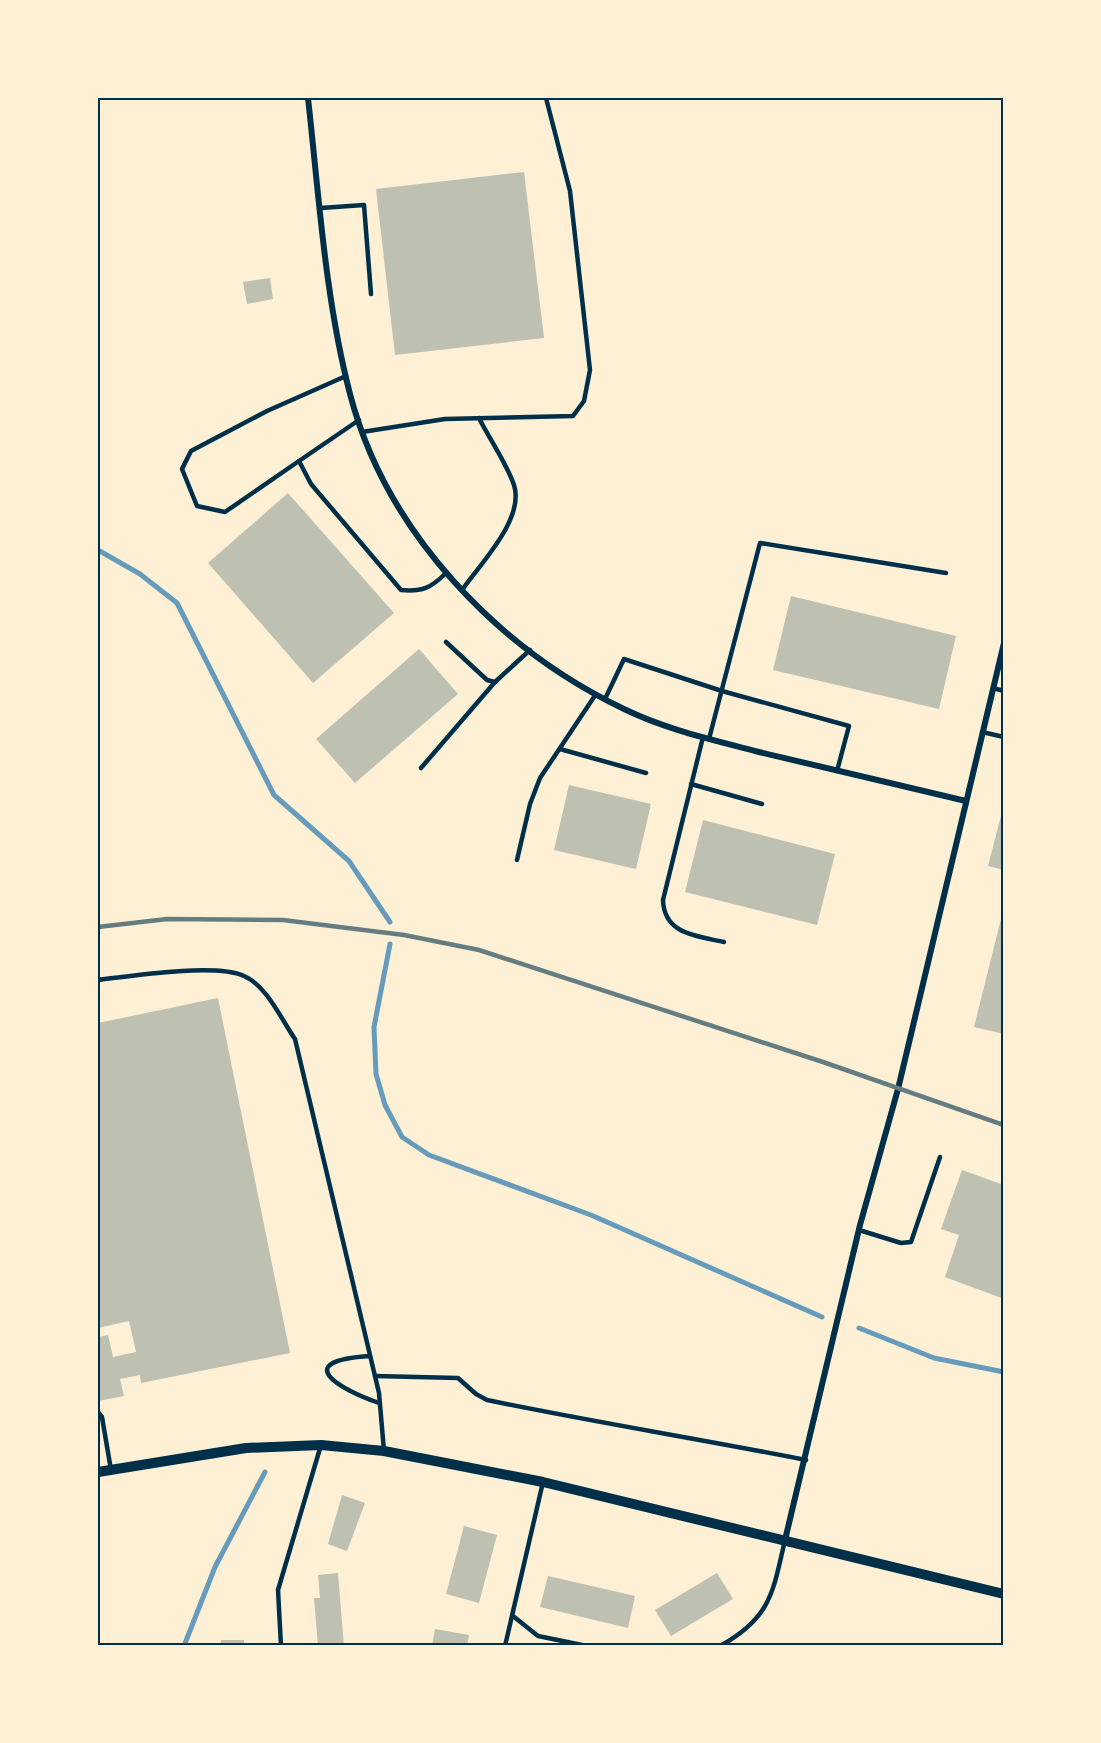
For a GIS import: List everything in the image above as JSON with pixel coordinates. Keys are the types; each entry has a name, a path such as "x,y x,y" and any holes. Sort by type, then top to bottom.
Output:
{"street":[{"path":"308,98 336,331 362,432 389,490 446,573 483,613 569,679 626,710 706,738 966,801"},
{"path":"785,1540 806,1460 859,1230 898,1089 1004,643"},
{"path":"98,1472 246,1448 321,1445 384,1451 543,1482 1003,1592"}],"lane":[{"path":"362,432 445,420 573,416 584,401 590,370 570,191 546,98"},
{"path":"321,208 364,204 371,294"},
{"path":"346,376 267,411 191,452 182,469 197,506 225,512 358,420"},
{"path":"462,590 500,539 516,503 514,485 479,418"},
{"path":"299,460 311,484 401,590 419,592 431,587 446,573"},
{"path":"724,942 679,931 663,913 663,900 691,784 722,691 760,543 946,573"},
{"path":"446,642 487,680 495,682"},
{"path":"421,768 495,682 530,650"},
{"path":"605,699 624,659 722,691 849,726 837,771"},
{"path":"993,688 1004,691"},
{"path":"517,860 530,804 540,778 596,694"},
{"path":"982,732 1004,737"},
{"path":"560,749 646,773"},
{"path":"691,784 762,804"},
{"path":"98,980 151,974 221,971 244,976 266,995 296,1039 375,1376 384,1451"},
{"path":"859,1230 901,1244 910,1242 940,1157"},
{"path":"370,1356 341,1358 332,1362 328,1368 330,1378 339,1386 380,1404"},
{"path":"375,1376 458,1378 486,1400 598,1423 711,1440 806,1460"},
{"path":"98,1412 101,1413 111,1470"},
{"path":"281,1646 278,1590 321,1445"},
{"path":"505,1646 543,1482"},
{"path":"720,1646 759,1619 774,1585 785,1540"},
{"path":"513,1616 538,1636 587,1646"}],"building":[{"path":"524,172 544,338 395,355 376,189"},
{"path":"270,278 273,299 247,304 243,282"},
{"path":"288,493 394,613 313,683 208,563"},
{"path":"791,596 956,636 939,709 773,670"},
{"path":"419,649 458,694 355,783 316,739"},
{"path":"569,785 651,804 636,869 554,850"},
{"path":"1004,808 1004,870 988,866"},
{"path":"703,820 835,854 817,925 685,892"},
{"path":"1004,911 1004,1034 974,1027"},
{"path":"218,998 290,1353 141,1383 140,1375 120,1379 124,1396 98,1401 98,1337 108,1335 113,1357 136,1352 129,1321 98,1328 98,1023"},
{"path":"962,1170 1004,1185 1004,1299 945,1277 959,1235 941,1229"},
{"path":"342,1495 365,1503 347,1551 328,1544"},
{"path":"464,1526 497,1535 479,1603 446,1594"},
{"path":"338,1573 344,1646 318,1646 314,1598 320,1598 318,1575"},
{"path":"717,1573 733,1599 671,1636 655,1610"},
{"path":"548,1576 635,1596 628,1628 540,1607"},
{"path":"435,1629 469,1635 467,1646 432,1646"},
{"path":"221,1640 244,1640 244,1646 221,1646"}],"waterway":[{"path":"98,550 140,574 177,603 274,795 349,861 390,922"},
{"path":"390,944 374,1027 376,1074 385,1105 402,1137 429,1155 591,1215 822,1317"},
{"path":"859,1328 934,1358 1004,1372"},
{"path":"184,1646 215,1567 265,1472"}],"railway":[{"path":"98,927 167,919 283,920 404,935 479,950 823,1062 1004,1125"}]}
